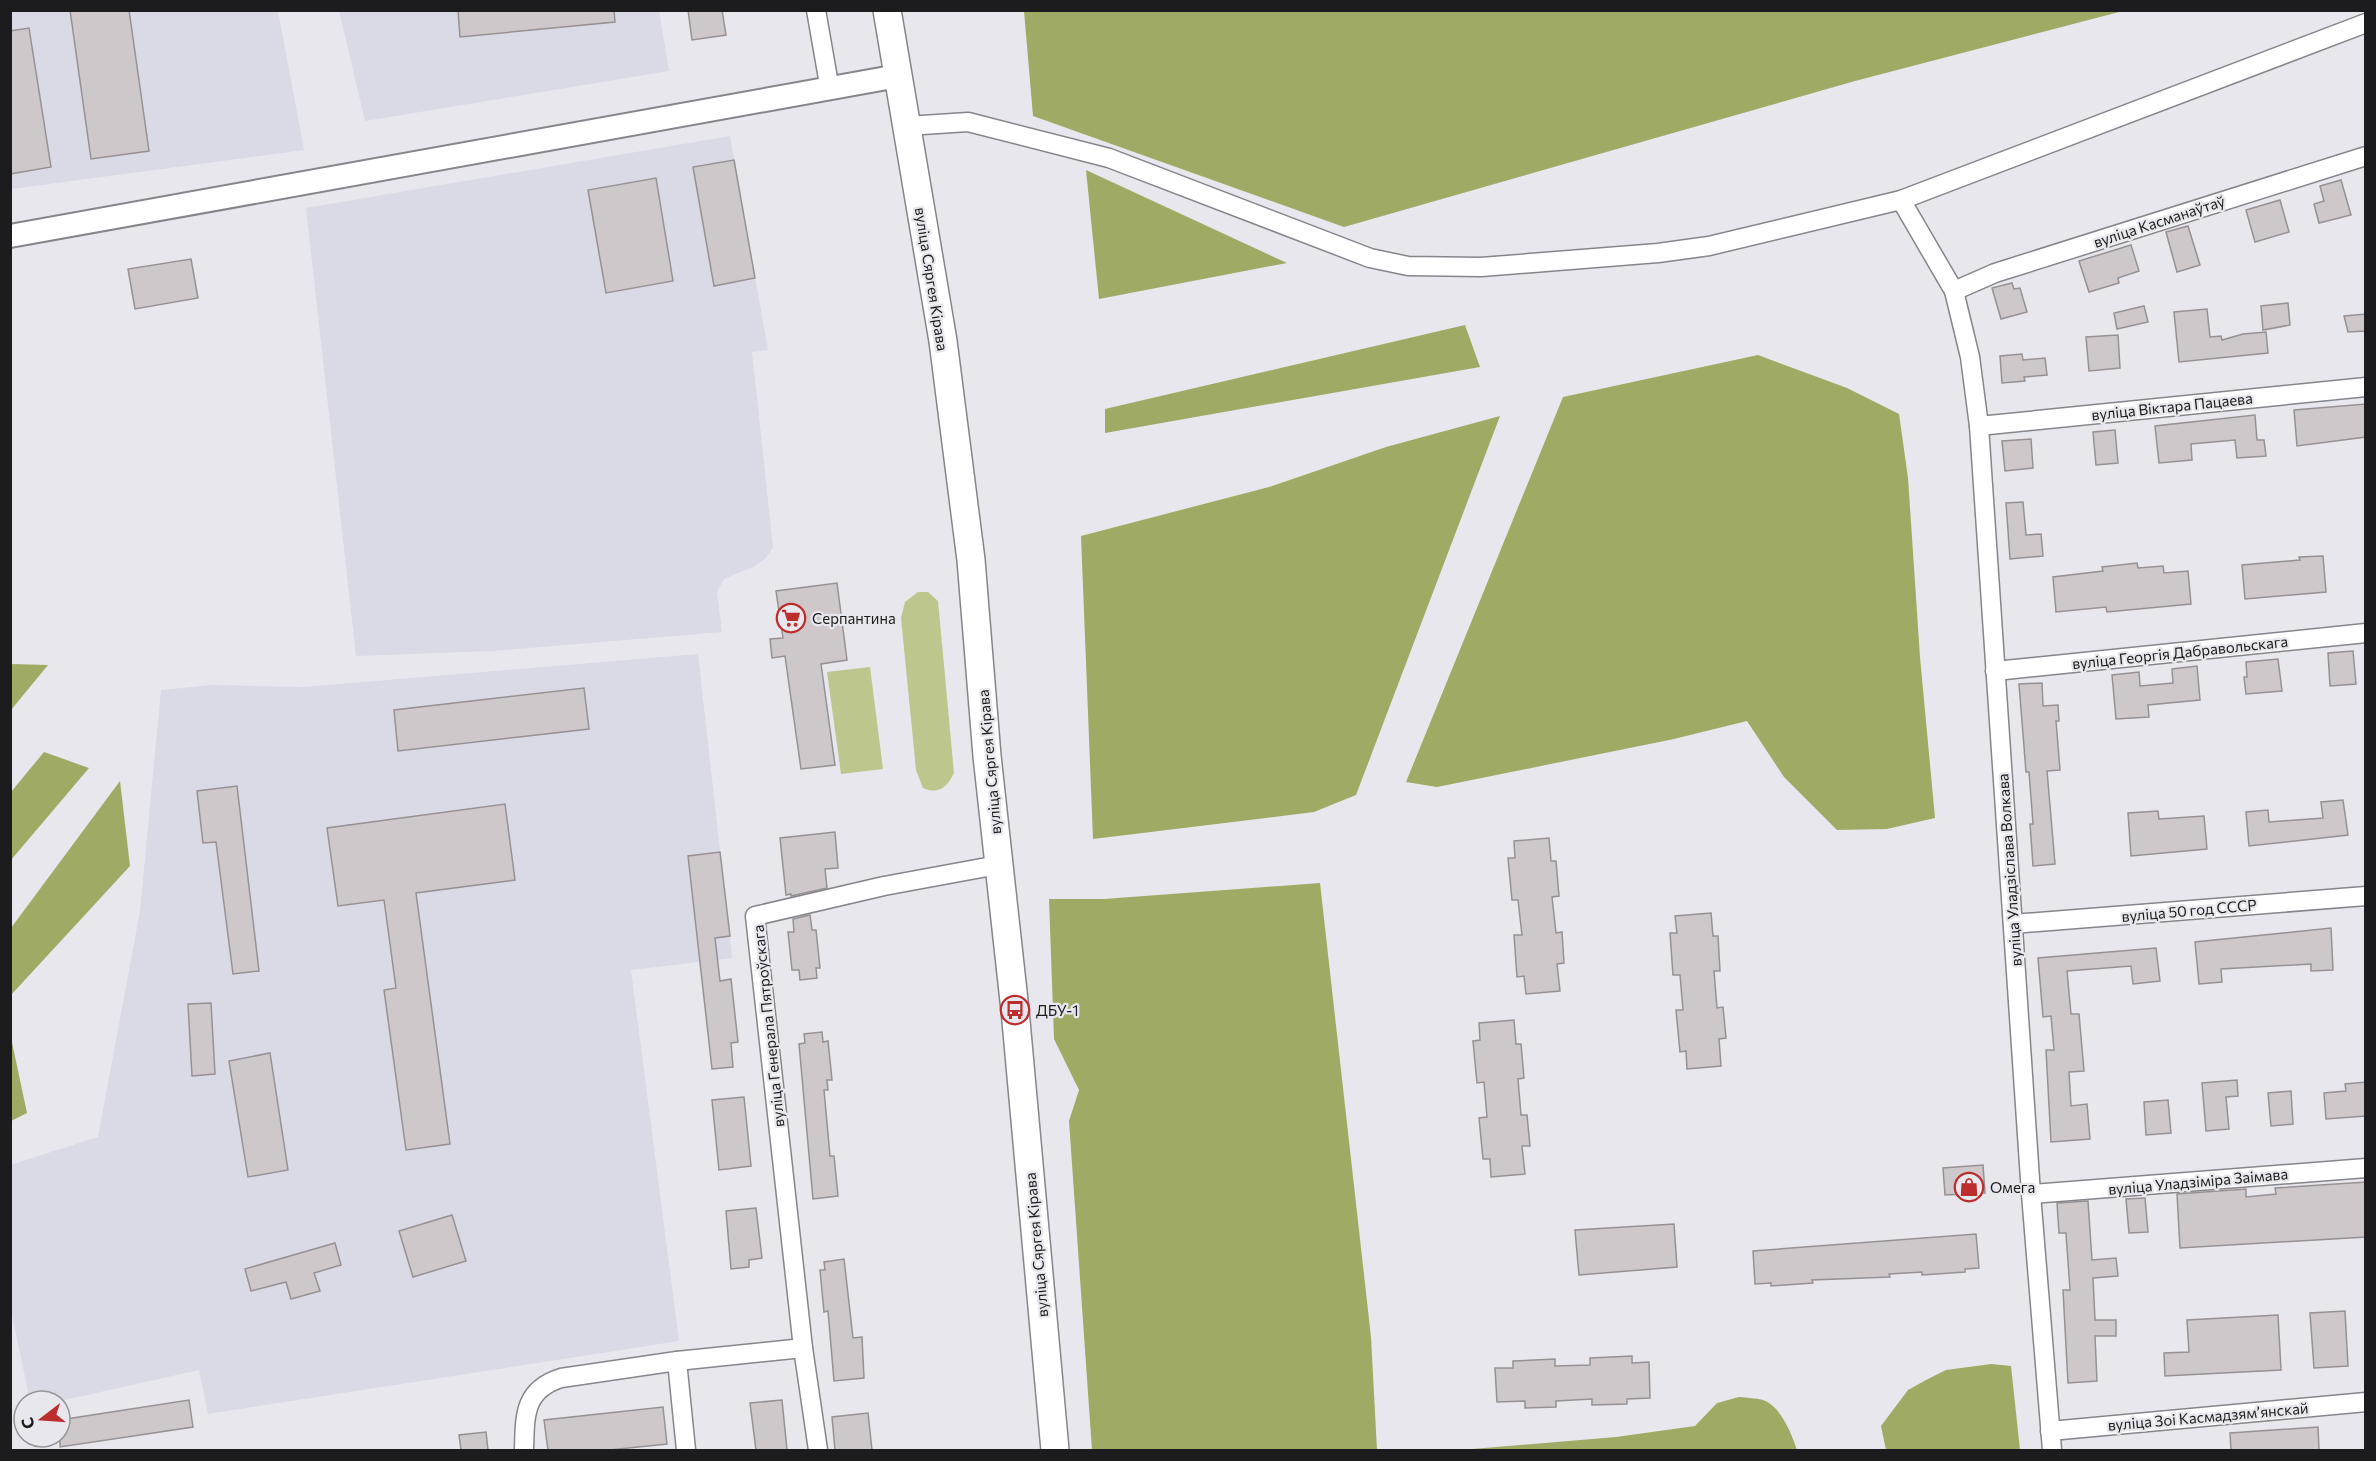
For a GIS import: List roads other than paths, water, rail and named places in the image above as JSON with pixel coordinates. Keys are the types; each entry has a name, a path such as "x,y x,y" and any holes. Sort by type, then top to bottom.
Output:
{"main road":[{"name":"вуліца Сяргея Кірава","path":"878,10 898,76"},
{"name":"вуліца Сяргея Кірава","path":"887,10 943,341 971,560 987,756 1013,999 1055,1450"}],"street":[{"path":"816,10 830,90"},
{"path":"907,126 968,122 1109,158 1284,224 1333,246 1370,258 1408,266 1482,267 1691,250 1901,200 2366,23"},
{"path":"10,236 366,170 830,90 898,76"},
{"name":"вуліца Касманаўтаў","path":"1954,291 1995,273 2366,156"},
{"name":"вуліца Уладзіслава Волкава","path":"1901,200 1954,291 1970,357 1979,426 2031,1194 2052,1450"},
{"name":"вуліца Віктара Пацаева","path":"1979,426 2366,387"},
{"name":"вуліца Георгія Дабравольскага","path":"1995,671 2366,633"},
{"name":"вуліца Генерала Пятроўскага","path":"818,1450 803,1348 755,916 884,886 998,865"},
{"name":"вуліца 50 год СССР","path":"2013,924 2366,896"},
{"name":"вуліца Уладзіміра Заімава","path":"2031,1194 2366,1168"},
{"path":"524,1450 525,1414 535,1394 551,1381 677,1361 803,1348"},
{"path":"677,1361 686,1450"},
{"name":"вуліца Зоі Касмадзямʼянскай","path":"2050,1431 2366,1402"}],"place":[{"name":"Серпантина","path":"791,618"},
{"name":"ДБУ-1","path":"1015,1010"},
{"name":"Омега","path":"1969,1187"}]}
